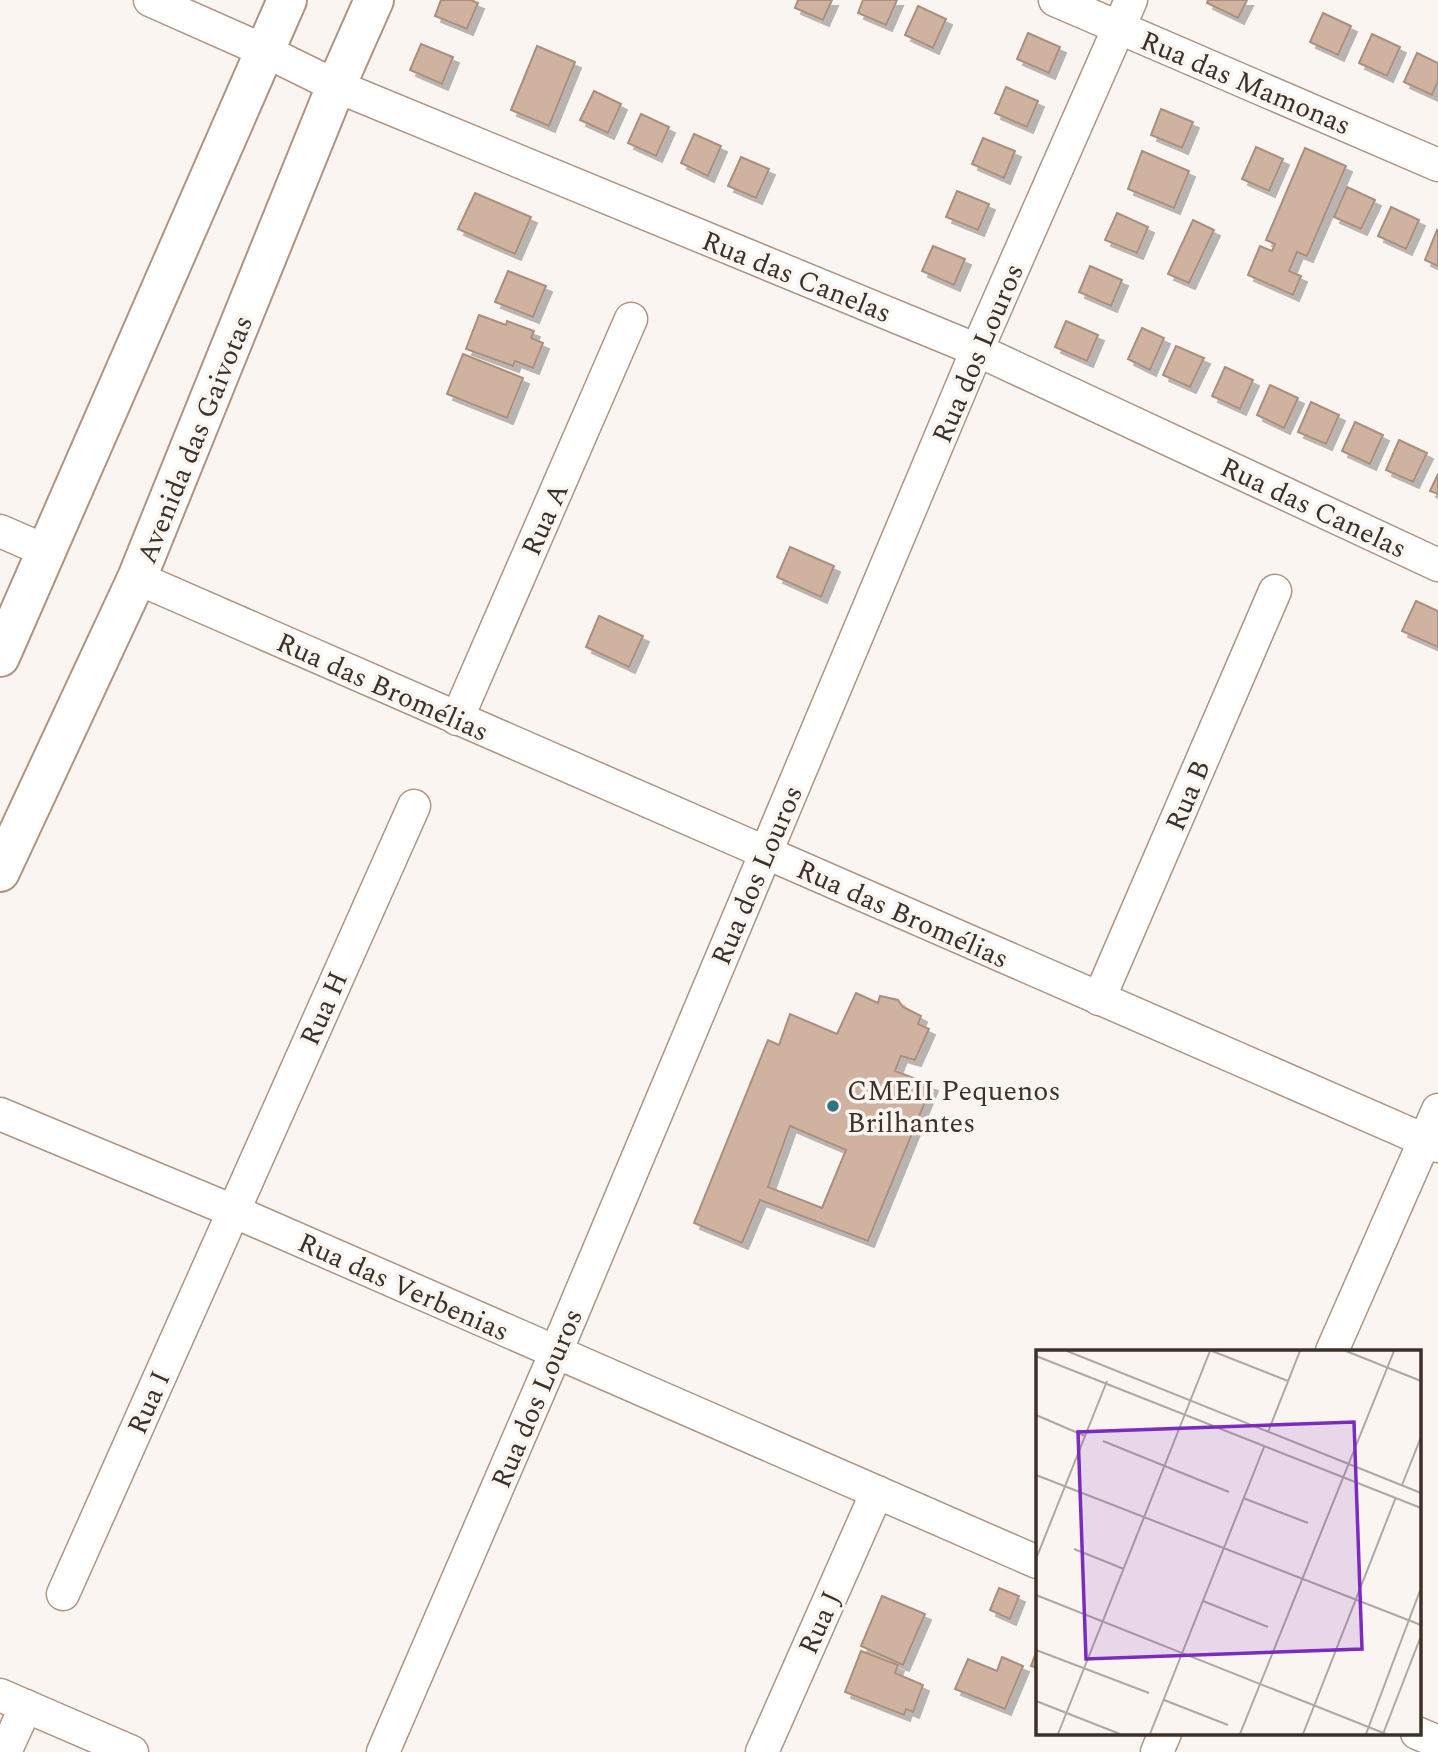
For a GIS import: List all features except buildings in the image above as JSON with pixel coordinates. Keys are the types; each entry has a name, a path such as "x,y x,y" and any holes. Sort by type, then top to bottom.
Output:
{"street":[{"name":"Rua das Canelas","path":"150,0 336,86 977,350 1438,565"},
{"path":"0,657 286,0"},
{"name":"Avenida das Gaivotas","path":"0,872 137,578 336,86 374,0"},
{"name":"Rua das Mamonas","path":"1055,0 1125,14 1438,164"},
{"name":"Rua dos Louros","path":"383,1752 556,1352 977,350 1125,14"},
{"name":"Rua A","path":"457,719 631,319"},
{"path":"0,531 46,551"},
{"name":"Rua das Bromélias","path":"137,578 1431,1143"},
{"name":"Rua B","path":"1099,999 1275,591"},
{"name":"Rua H","path":"233,1211 414,806"},
{"path":"1332,1350 1431,1143 1438,1110"},
{"name":"Rua das Verbenias","path":"0,1114 233,1211 1036,1562"},
{"name":"Rua I","path":"63,1594 233,1211"},
{"name":"Rua J","path":"762,1752 877,1492"},
{"path":"5,1752 13,1700 132,1752"},
{"path":"1157,1752 1165,1734"},
{"path":"1419,1734 1438,1742"}],"place":[{"name":"CMEII Pequenos Brilhantes","path":"833,1106"}]}
